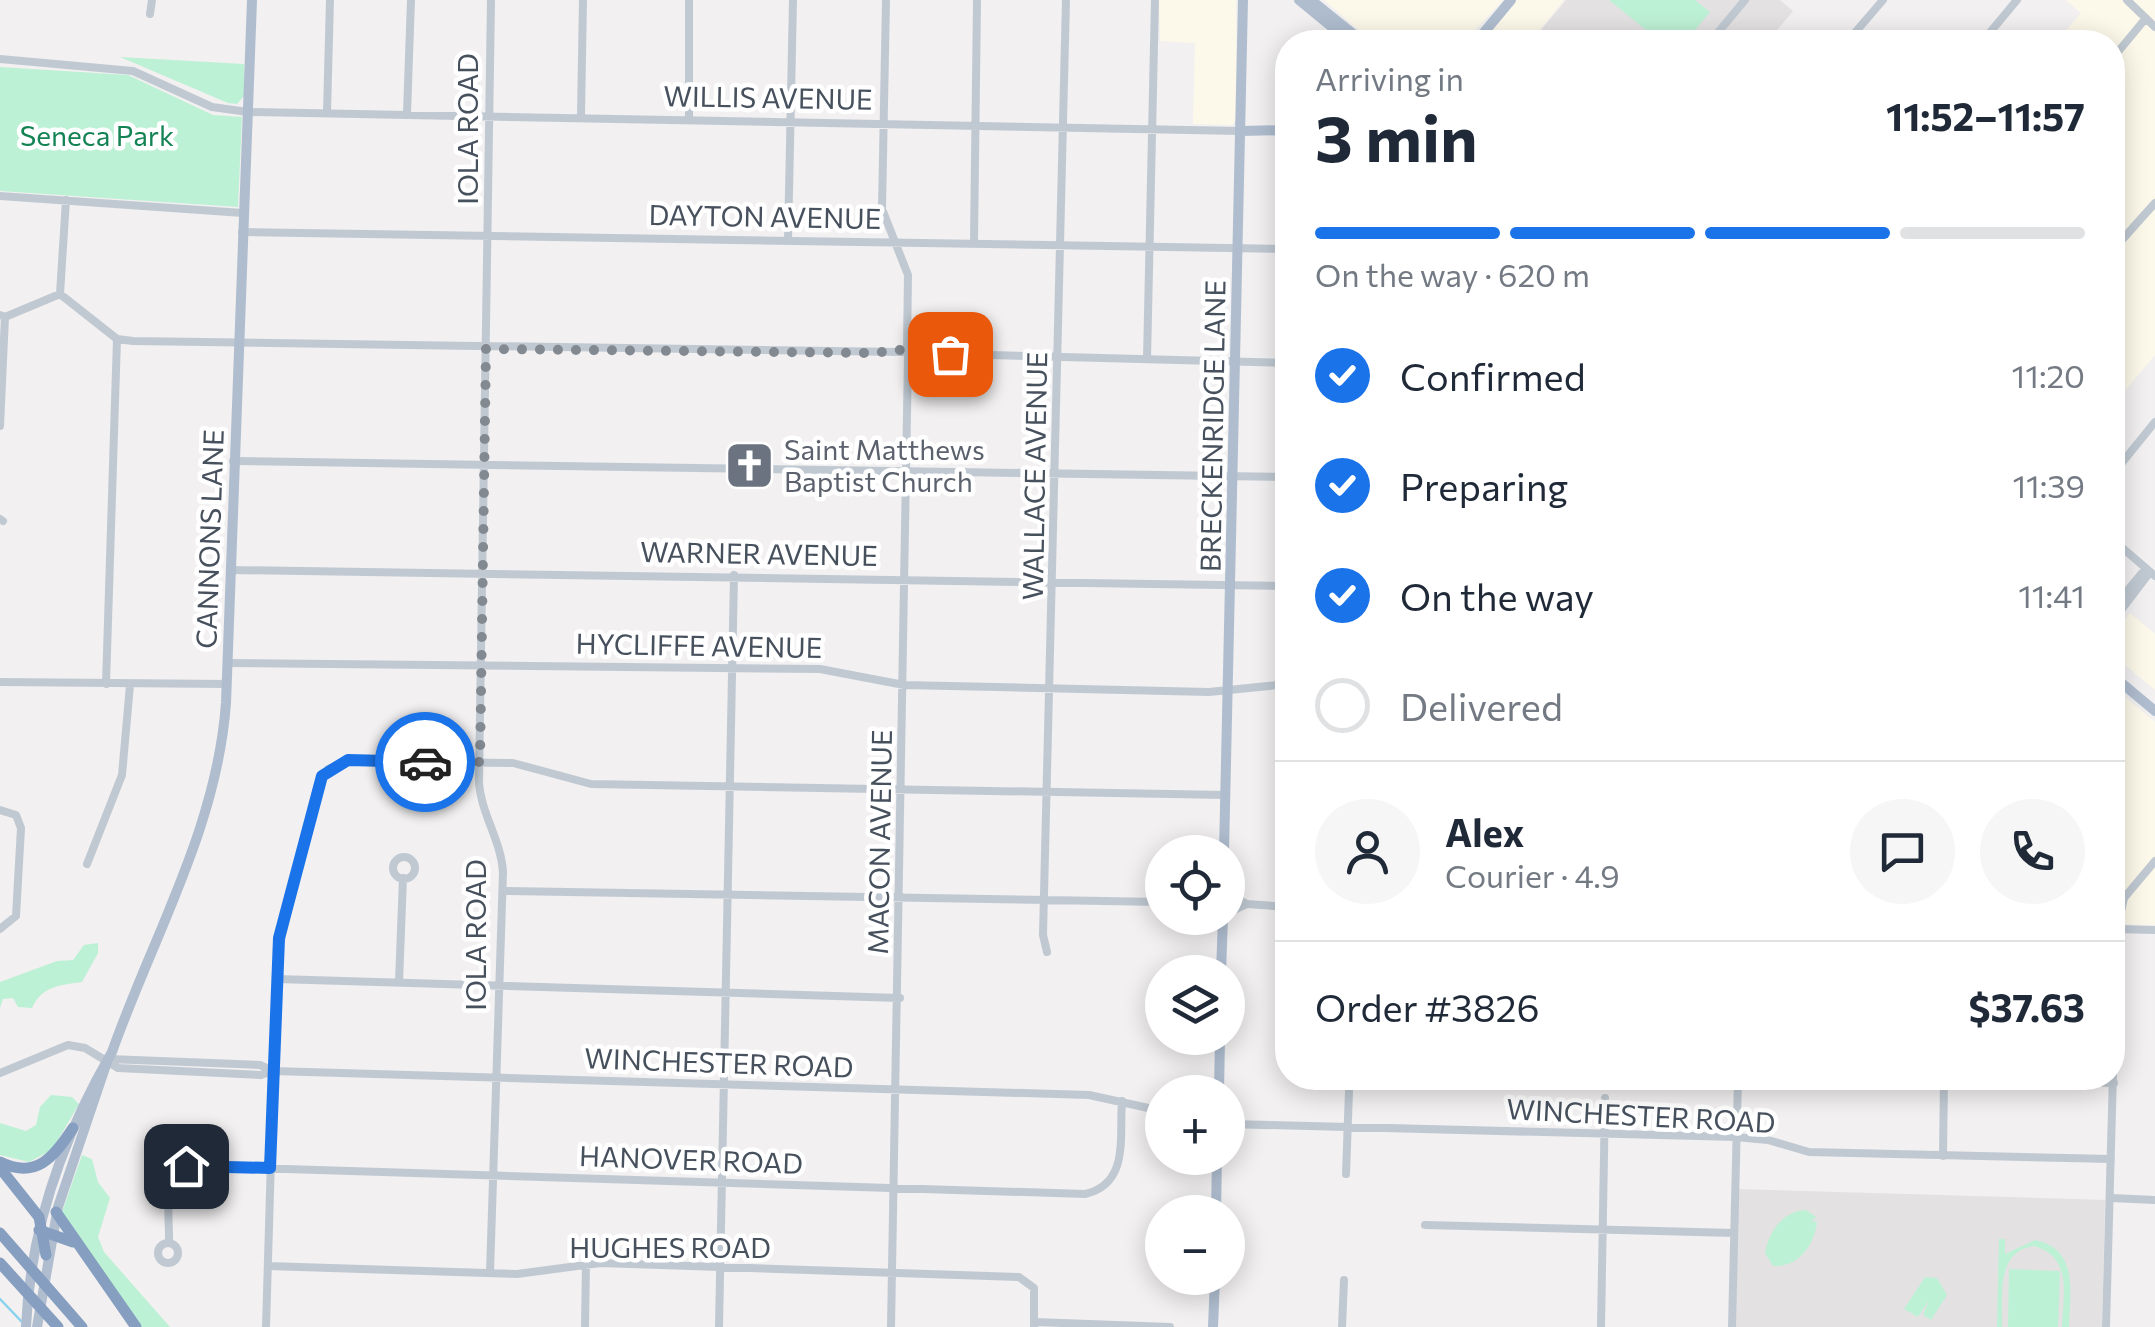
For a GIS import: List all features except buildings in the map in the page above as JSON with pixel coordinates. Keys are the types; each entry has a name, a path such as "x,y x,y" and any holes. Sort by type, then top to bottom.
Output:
{"highway":[{"path":"0,1165 41,1166 77,1128"},
{"path":"0,1165 39,1217 45,1233 41,1251"},
{"path":"56,1212 73,1242 136,1327"},
{"path":"45,1233 73,1242"},
{"path":"0,1234 82,1327"},
{"path":"0,1263 58,1327"}],"main road":[{"name":"CANNONS LANE","path":"45,1233 77,1128 206,815 220,756 228,663 252,0"},
{"name":"BRECKENRIDGE LANE","path":"1225,835 1243,0"},
{"path":"1299,0 1335,30"},
{"path":"1311,0 1348,30"},
{"path":"1486,30 1510,0"},
{"name":"WILLIS AVENUE","path":"1241,130 1275,130"},
{"path":"2125,686 2155,711"},
{"name":"CANNONS LANE","path":"45,1233 56,1212 77,1128"},
{"path":"26,1327 41,1251"},
{"path":"37,1327 41,1251"},
{"path":"1214,1327 1215,1295"}],"street":[{"path":"150,14 152,0"},
{"path":"327,112 330,0"},
{"path":"408,113 411,0"},
{"name":"IOLA ROAD","path":"490,1273 503,891 501,855 480,801 491,0"},
{"path":"582,115 583,0"},
{"path":"689,0 689,118"},
{"path":"788,240 793,0"},
{"name":"MACON AVENUE","path":"886,0 882,209 908,275 902,896 891,1327"},
{"path":"974,242 977,0"},
{"name":"WALLACE AVENUE","path":"1046,952 1066,0"},
{"path":"1147,359 1155,0"},
{"path":"1720,30 1745,0"},
{"path":"1857,30 1883,0"},
{"path":"1992,30 2017,0"},
{"path":"2127,0 2155,27"},
{"path":"2125,43 2146,18"},
{"name":"WILLIS AVENUE","path":"0,59 132,71 212,107 248,112 582,115 1241,130"},
{"path":"0,196 243,213"},
{"path":"60,294 66,200"},
{"path":"2125,236 2155,202"},
{"name":"DAYTON AVENUE","path":"242,232 1275,248"},
{"path":"0,426 2,316 60,294"},
{"path":"60,294 117,339 238,346 907,353 1275,362"},
{"path":"106,684 117,339"},
{"path":"2125,458 2155,422"},
{"path":"234,460 1275,477"},
{"path":"2125,549 2153,571"},
{"name":"WARNER AVENUE","path":"230,570 905,577 1275,586"},
{"path":"2125,593 2142,573 2153,571"},
{"path":"2125,606 2153,571"},
{"path":"719,1327 734,575"},
{"name":"HYCLIFFE AVENUE","path":"228,663 830,670 904,685 1228,690 1275,685"},
{"path":"0,682 226,684"},
{"path":"87,864 122,775 130,685"},
{"path":"266,1327 273,1070 282,925 318,784 328,769 348,760 480,762 521,764 591,784 1226,795"},
{"path":"0,810 16,815 21,828 16,916 0,929"},
{"path":"2125,897 2155,861"},
{"path":"400,982 403,878"},
{"path":"503,891 1145,902"},
{"path":"1247,904 1275,905"},
{"path":"2125,929 2155,930"},
{"path":"277,979 900,998"},
{"name":"WINCHESTER ROAD","path":"0,1072 56,1047 84,1048 108,1059 165,1067 260,1065 273,1070 1089,1096 1145,1107"},
{"path":"1346,1174 1348,1090"},
{"path":"1732,1327 1738,1090"},
{"path":"1943,1156 1944,1090"},
{"path":"2106,1327 2114,1090"},
{"path":"1601,1327 1605,1098"},
{"name":"HANOVER ROAD","path":"168,1243 171,1179 184,1167 1096,1191 1112,1179 1119,1164 1122,1101"},
{"name":"WINCHESTER ROAD","path":"1245,1124 1736,1137 1768,1140 1809,1152 2111,1158"},
{"path":"2111,1198 2155,1200"},
{"path":"1425,1225 1734,1233"},
{"path":"585,1327 586,1264"},
{"name":"HUGHES ROAD","path":"268,1266 490,1273 586,1264 1024,1278 1035,1291 1034,1325"},
{"path":"1342,1327 1344,1280"},
{"path":"1034,1325 1170,1327"}],"shaded area":[{"path":"1159,0 1236,0 1237,118 1232,125 1193,124 1195,43 1160,41"},
{"path":"1324,0 1503,0 1475,30 1359,30"},
{"path":"1515,0 1564,0 1540,30 1491,30"},
{"path":"1566,0 1780,0 1793,11 1777,30 1541,30"},
{"path":"2066,0 2155,0 2155,355 2125,391 2125,30 2066,30 2081,13"},
{"path":"2130,613 2155,634 2155,690 2125,665 2125,619"},
{"path":"2125,697 2155,722 2155,925 2125,924"},
{"path":"1739,1189 2105,1200 2102,1327 1735,1327"}],"green space":[{"path":"1609,0 1695,0 1710,12 1695,30 1646,30"},
{"path":"120,57 244,64 244,96 237,104 228,103"},
{"name":"Seneca Park","path":"0,67 128,75 213,115 242,117 238,207 0,191"},
{"path":"98,943 98,953 82,982 46,991 32,1008 18,1007 13,998 3,999 0,1008 0,982 57,961 73,960 84,945"},
{"path":"51,1095 72,1097 79,1104 52,1150 29,1162 0,1155 0,1123 26,1131 36,1125 40,1107"},
{"path":"82,1155 92,1159 98,1182 110,1198 98,1237 104,1252 170,1327 141,1327 62,1212"},
{"path":"1806,1210 1816,1217 1811,1222 1817,1221 1809,1246 1790,1263 1773,1266 1765,1253 1774,1230 1790,1214"},
{"path":"1999,1239 2005,1239 2005,1254 2035,1240 2059,1252 2069,1274 2069,1327 2062,1327 2064,1290 2060,1268 2046,1251 2034,1246 2021,1250 2007,1266 2002,1290 2002,1327 1997,1327"},
{"path":"2009,1269 2060,1271 2058,1327 2008,1327"},
{"path":"1925,1277 1937,1278 1947,1295 1931,1320 1923,1315 1929,1300 1918,1317 1904,1309"}],"waterway":[{"path":"0,1299 22,1322"}],"way so far":[{"path":"425,762 480,762 486,349 873,353 908,349 912,354 950,354"}],"place":[{"name":"Saint Matthews Baptist Church","path":"749,465"}],"route":[{"path":"186,1166 270,1168 279,938 322,776 334,765 348,760 425,762"}]}
